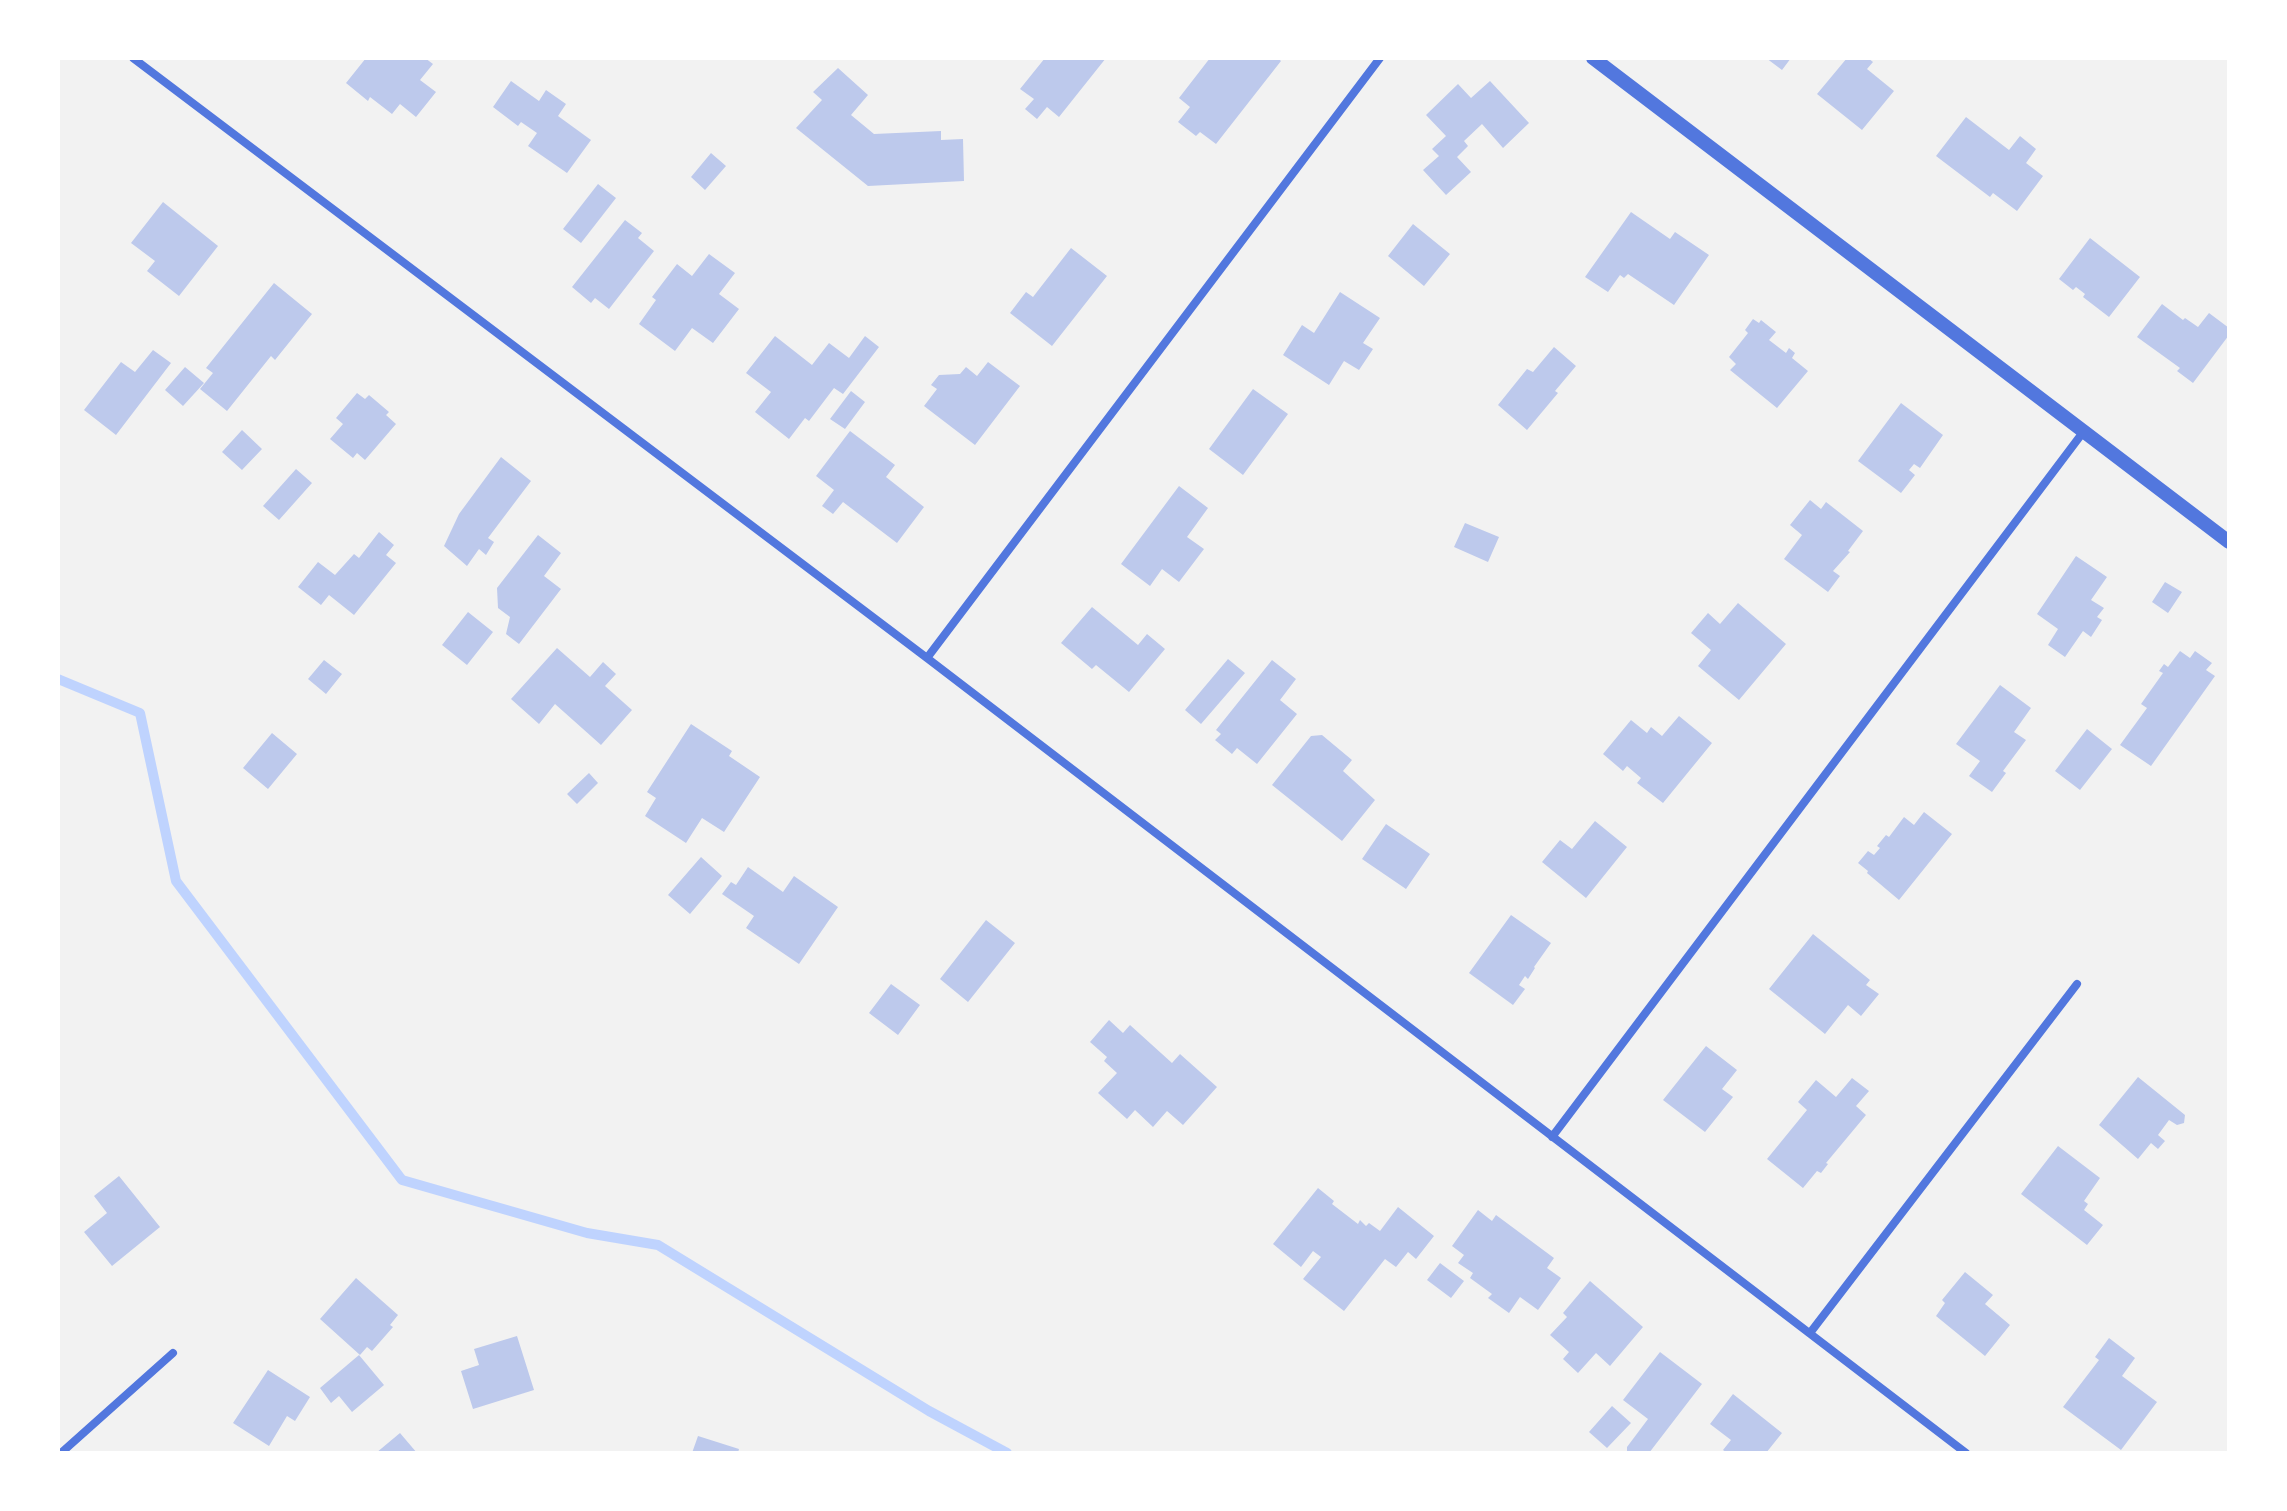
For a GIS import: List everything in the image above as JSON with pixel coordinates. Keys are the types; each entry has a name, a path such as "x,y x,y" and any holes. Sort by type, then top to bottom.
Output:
{"street":[{"path":"133,58 927,658 1966,1453"},
{"path":"927,658 1380,58"},
{"path":"1593,58 2229,542"},
{"path":"1552,1137 2084,431"},
{"path":"1810,1333 2077,984"},
{"path":"61,1453 173,1353"}],"building":[{"path":"366,58 425,58 433,64 420,80 436,92 416,117 400,104 392,114 370,97 368,101 346,83"},
{"path":"1045,58 1106,58 1059,117 1047,107 1037,119 1025,109 1034,99 1020,89"},
{"path":"1210,58 1278,58 1281,61 1216,144 1200,132 1196,136 1178,122 1190,107 1179,98"},
{"path":"1766,58 1791,58 1782,70"},
{"path":"1847,58 1868,58 1873,62 1867,69 1894,91 1862,130 1817,94"},
{"path":"838,68 868,95 851,115 874,134 941,131 941,140 963,139 964,181 868,186 796,128 822,100 813,92"},
{"path":"511,81 539,101 546,90 566,104 558,116 591,140 567,173 528,146 537,133 521,122 518,126 493,107"},
{"path":"1490,81 1529,123 1503,148 1482,124 1464,141 1468,146 1457,157 1471,172 1446,195 1423,170 1439,156 1432,149 1446,136 1426,115 1458,84 1471,98"},
{"path":"1966,117 2009,150 2020,136 2036,149 2026,163 2043,176 2017,211 1993,193 1990,197 1936,156"},
{"path":"711,153 726,166 705,190 691,177"},
{"path":"598,184 616,198 581,243 563,229"},
{"path":"163,202 218,246 179,296 147,271 155,261 131,243"},
{"path":"1631,212 1670,239 1675,232 1709,255 1674,305 1628,274 1624,278 1620,275 1608,292 1585,277"},
{"path":"625,220 642,233 638,238 654,251 609,309 595,298 591,303 572,287"},
{"path":"1413,224 1450,254 1424,286 1388,256"},
{"path":"2090,238 2140,277 2109,317 2083,297 2085,294 2076,287 2073,290 2059,279"},
{"path":"1071,248 1107,276 1052,346 1010,313 1026,292 1033,297"},
{"path":"709,254 735,273 719,294 739,309 713,343 692,328 675,351 639,324 656,300 652,297 677,264 692,276"},
{"path":"274,283 312,314 275,360 271,356 227,411 200,389 213,373 206,368"},
{"path":"1340,292 1380,318 1363,343 1373,349 1359,370 1344,361 1329,385 1283,355 1302,325 1314,333"},
{"path":"2162,304 2198,327 2209,313 2229,328 2229,335 2193,383 2177,371 2180,368 2137,337"},
{"path":"1753,319 1759,323 1761,320 1776,332 1769,340 1786,353 1789,348 1795,353 1792,358 1808,371 1777,408 1730,370 1736,364 1729,357 1748,333 1745,330"},
{"path":"775,336 812,365 829,343 849,358 865,336 879,347 843,394 834,388 809,421 805,418 789,439 755,412 771,392 746,373"},
{"path":"1554,347 1576,366 1527,430 1498,405 1527,369 1533,372"},
{"path":"153,350 171,363 116,435 84,410 121,362 135,372"},
{"path":"988,362 1020,386 975,445 924,406 937,389 931,385 939,375 960,374 966,367 977,376"},
{"path":"185,367 204,383 183,406 165,390"},
{"path":"1253,389 1288,414 1243,475 1209,449"},
{"path":"851,391 865,402 845,429 830,419"},
{"path":"357,393 365,399 369,395 389,412 386,415 396,424 365,460 357,453 353,458 330,439 343,424 336,418"},
{"path":"1901,403 1943,435 1920,468 1914,464 1909,470 1915,475 1901,493 1858,461"},
{"path":"242,430 262,449 242,470 222,452"},
{"path":"850,431 895,465 886,477 924,507 897,543 843,502 833,514 822,506 834,490 816,476"},
{"path":"501,457 531,481 488,538 494,542 486,555 479,549 467,566 444,546 459,514"},
{"path":"296,469 312,483 279,520 263,506"},
{"path":"1179,486 1208,508 1187,537 1204,549 1179,582 1162,569 1150,586 1121,564"},
{"path":"1810,500 1821,509 1826,502 1863,531 1833,571 1840,576 1828,592 1784,559 1802,535 1790,525"},
{"path":"1465,523 1499,537 1488,562 1454,547"},
{"path":"379,532 394,545 386,555 396,563 354,615 329,595 321,605 298,587 318,562 335,575 354,554 359,558"},
{"path":"538,535 561,553 544,576 561,589 519,644 506,634 510,617 498,608 497,588"},
{"path":"2076,556 2107,577 2091,600 2104,608 2097,617 2102,620 2091,637 2083,631 2065,657 2048,645 2058,629 2037,614"},
{"path":"2165,582 2182,592 2168,613 2152,602"},
{"path":"1738,603 1786,644 1739,700 1698,666 1711,650 1691,633 1708,613 1720,624"},
{"path":"1092,607 1138,645 1147,634 1165,649 1129,692 1096,665 1092,669 1061,643"},
{"path":"468,612 493,632 467,665 442,645"},
{"path":"557,648 590,677 603,662 616,674 605,686 632,710 601,745 555,704 539,724 511,699"},
{"path":"2180,651 2190,658 2195,651 2212,663 2206,670 2215,676 2151,766 2120,745 2147,708 2141,704 2163,673 2159,671 2164,664 2168,667"},
{"path":"1228,659 1245,673 1201,724 1185,710"},
{"path":"324,660 342,674 326,694 308,679"},
{"path":"1272,660 1296,679 1280,700 1297,714 1257,764 1237,748 1232,754 1215,740 1221,734 1216,730"},
{"path":"2000,685 2031,708 2014,732 2026,740 1992,792 1969,776 1980,761 1956,744"},
{"path":"1679,716 1712,743 1663,803 1637,783 1641,778 1627,766 1623,771 1603,754 1631,720 1647,733 1651,727 1662,736"},
{"path":"691,724 732,751 729,756 760,777 724,832 702,818 686,843 645,816 656,798 647,792"},
{"path":"2087,729 2112,749 2080,790 2055,771"},
{"path":"272,733 297,754 268,789 243,768"},
{"path":"1322,735 1352,760 1343,771 1375,800 1342,841 1272,785 1311,736"},
{"path":"589,773 598,783 577,804 567,794"},
{"path":"1924,812 1952,834 1899,900 1858,863 1868,851 1874,855 1880,848 1877,846 1886,835 1889,837 1904,817 1914,825"},
{"path":"1595,821 1627,847 1586,898 1542,862 1560,840 1572,849"},
{"path":"1386,824 1430,854 1406,889 1362,859"},
{"path":"701,857 722,876 690,914 668,895"},
{"path":"748,867 783,892 794,876 838,907 799,964 746,928 754,916 722,894 731,882 736,885"},
{"path":"1511,915 1551,943 1528,979 1525,976 1519,985 1525,989 1513,1005 1469,973"},
{"path":"986,920 1015,943 968,1002 940,979"},
{"path":"1813,934 1870,980 1866,985 1879,994 1861,1016 1848,1005 1825,1034 1769,989"},
{"path":"891,984 920,1005 898,1035 869,1013"},
{"path":"1109,1020 1123,1033 1130,1025 1172,1063 1180,1054 1217,1087 1183,1125 1167,1111 1153,1127 1135,1110 1127,1119 1098,1093 1117,1073 1104,1061 1107,1057 1090,1042"},
{"path":"1706,1046 1737,1070 1722,1089 1733,1097 1705,1132 1663,1100"},
{"path":"2138,1077 2185,1115 2184,1123 2177,1125 2169,1120 2158,1135 2165,1141 2158,1149 2151,1143 2138,1159 2099,1125"},
{"path":"1852,1078 1869,1091 1856,1106 1866,1115 1821,1173 1817,1171 1803,1188 1767,1159 1807,1110 1798,1102 1816,1080 1836,1097"},
{"path":"2058,1146 2100,1178 2084,1201 2088,1204 2084,1210 2103,1225 2087,1245 2021,1194"},
{"path":"119,1176 160,1227 112,1266 84,1232 107,1213 94,1196"},
{"path":"1318,1188 1334,1201 1332,1204 1358,1224 1360,1220 1380,1231 1398,1207 1434,1236 1416,1259 1408,1252 1396,1267 1385,1259 1344,1311 1303,1279 1321,1257 1313,1251 1301,1267 1273,1244"},
{"path":"1478,1210 1492,1221 1496,1215 1554,1258 1547,1268 1561,1278 1538,1310 1520,1297 1509,1313 1488,1298 1492,1294 1470,1278 1473,1273 1458,1263 1464,1255 1452,1246"},
{"path":"1440,1263 1464,1281 1451,1298 1427,1280"},
{"path":"1965,1272 1993,1295 1985,1304 2010,1325 1985,1356 1936,1316 1945,1303 1942,1300"},
{"path":"356,1278 398,1315 390,1325 393,1327 372,1351 367,1347 360,1355 320,1319"},
{"path":"1590,1281 1643,1327 1610,1366 1596,1353 1578,1373 1563,1359 1569,1352 1550,1335 1567,1317 1563,1313"},
{"path":"517,1336 534,1390 473,1409 461,1371 479,1365 474,1349"},
{"path":"2109,1338 2135,1358 2122,1376 2157,1402 2121,1450 2063,1407 2099,1360 2095,1357"},
{"path":"1660,1352 1702,1384 1649,1453 1627,1453 1627,1447 1648,1419 1623,1400"},
{"path":"359,1355 384,1385 352,1412 339,1396 331,1403 320,1388"},
{"path":"268,1370 310,1397 295,1421 287,1416 269,1446 233,1423"},
{"path":"1733,1394 1782,1433 1766,1453 1727,1453 1723,1450 1731,1440 1710,1424"},
{"path":"1612,1406 1631,1423 1607,1448 1589,1432"},
{"path":"400,1433 417,1453 376,1453"},
{"path":"698,1436 739,1449 738,1453 692,1453"}],"waterway":[{"path":"58,679 140,713 176,881 402,1180 587,1233 658,1245 929,1411 1007,1453"}]}
